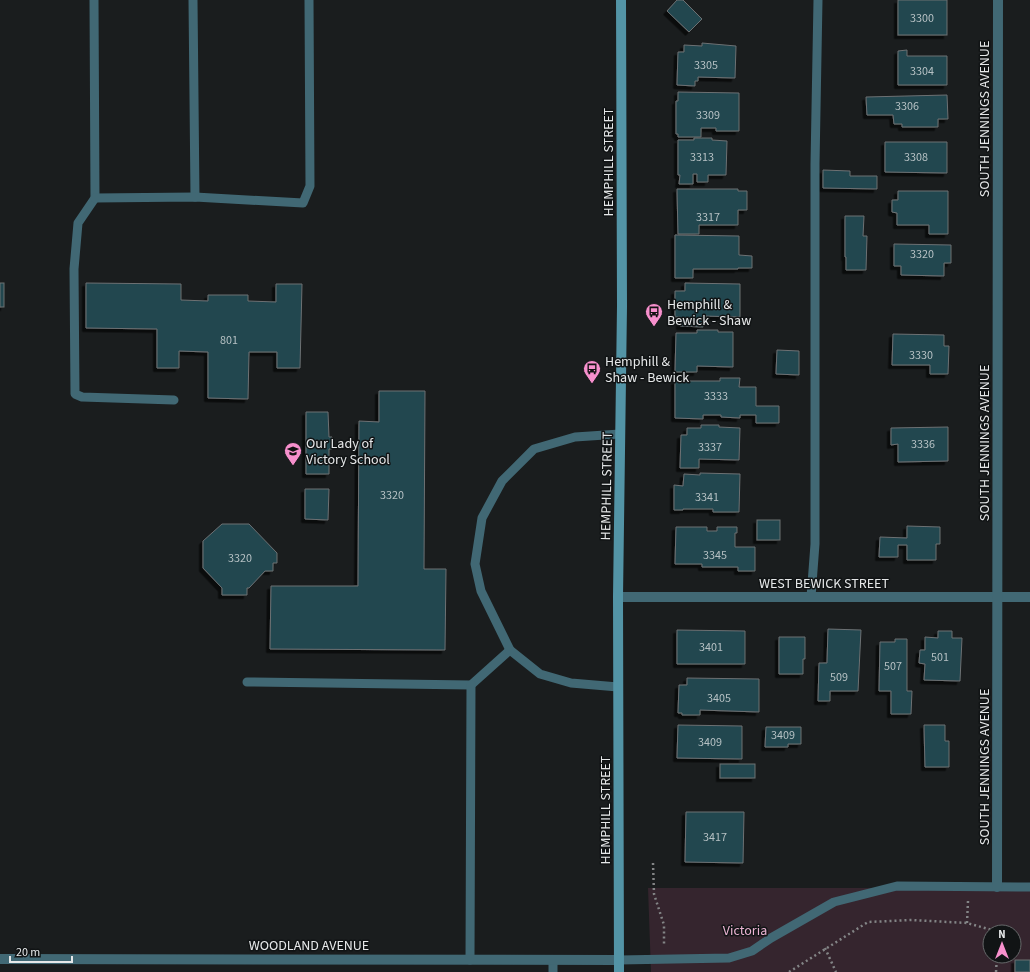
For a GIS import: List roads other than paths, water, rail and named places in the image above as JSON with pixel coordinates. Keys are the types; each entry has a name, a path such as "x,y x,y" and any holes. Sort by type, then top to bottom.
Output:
{"main road":[{"name":"HEMPHILL STREET","path":"619,972 618,597 622,298 621,0"}],"street":[{"name":"SOUTH JENNINGS AVENUE","path":"997,887 998,0"},
{"name":"WEST BEWICK STREET","path":"618,597 1030,597"},
{"name":"WOODLAND AVENUE","path":"0,959 619,960"}],"lane":[{"path":"94,0 95,198 78,223 74,269 75,394 82,398 174,400"},
{"path":"193,0 195,197"},
{"path":"95,198 195,197 303,202 310,186 309,0"},
{"path":"811,597 815,544 815,164 818,0"},
{"path":"618,687 571,684 540,674 510,650 480,591 475,564 482,518 502,481 534,449 575,437 620,434"},
{"path":"247,682 471,685 510,650"},
{"path":"470,960 471,685"},
{"path":"619,960 729,958 752,951 771,938 834,902 897,886 1030,887"},
{"path":"553,960 553,972"}],"place":[{"name":"Hemphill & Bewick - Shaw","path":"654,327"},
{"name":"Hemphill & Shaw - Bewick","path":"592,384"},
{"name":"Our Lady of Victory School","path":"293,466"}],"park label":[{"name":"Victoria","path":"745,930"}]}
